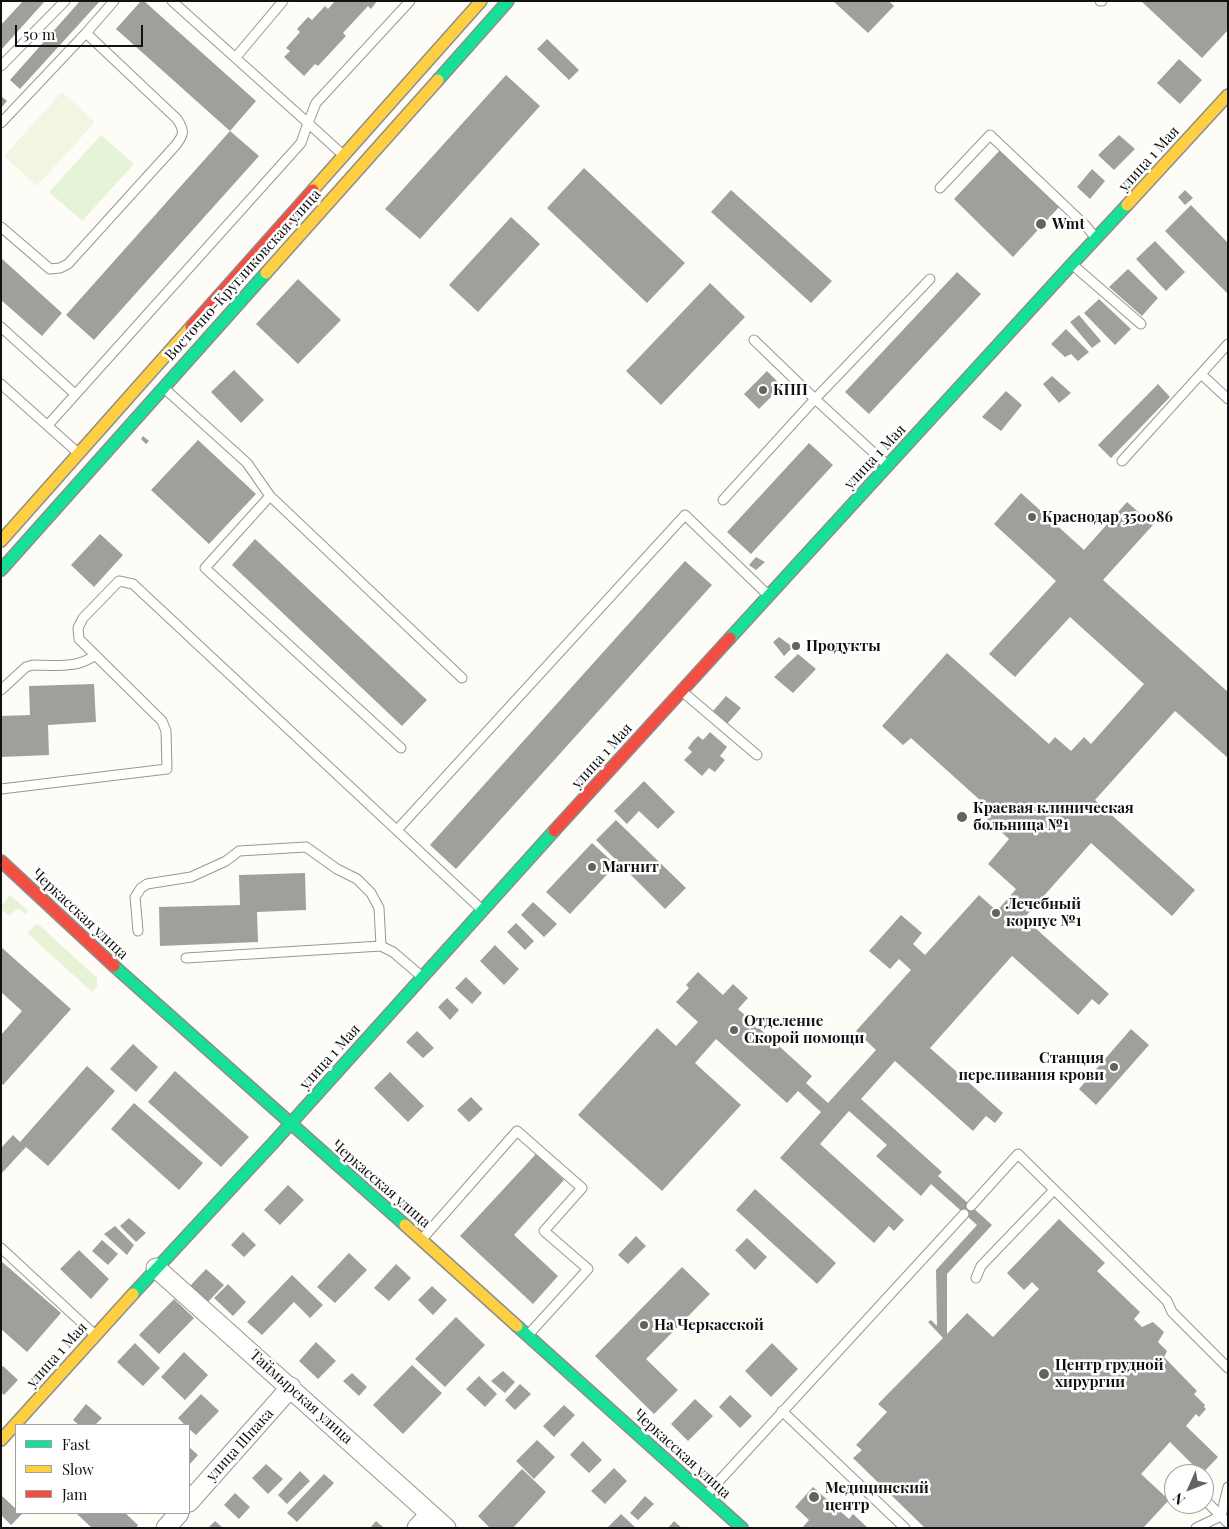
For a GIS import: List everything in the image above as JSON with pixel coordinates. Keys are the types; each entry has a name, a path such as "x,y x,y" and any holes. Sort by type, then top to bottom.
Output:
{"street":[{"name":"Восточно-Кругликовская улица","path":"1,541 481,1"},
{"name":"Восточно-Кругликовская улица","path":"1,570 508,1"},
{"name":"улица 1 Мая","path":"15,1424 156,1268 290,1124 768,595 1228,95"},
{"name":"Черкасская улица","path":"1,861 123,974 742,1528"},
{"name":"Таймырская улица","path":"156,1268 291,1387 446,1528"},
{"name":"улица Шпака","path":"190,1501 291,1387"},
{"name":"улица 1 Мая","path":"1,1440 15,1425"},
{"path":"166,1528 178,1514"},
{"path":"417,1528 430,1514"}],"lane":[{"path":"1,66 65,1"},
{"path":"1,123 114,1"},
{"path":"172,1 358,169"},
{"path":"236,57 283,1"},
{"path":"48,425 302,143 316,103 410,1"},
{"path":"1,227 50,269 60,268 68,264 182,137 182,127 177,119 86,33"},
{"path":"940,188 990,135 1086,226 1097,239"},
{"path":"1072,264 1141,324"},
{"path":"723,500 815,399 930,278"},
{"path":"1,327 75,394"},
{"path":"754,340 888,466"},
{"path":"1122,461 1228,344"},
{"path":"1201,374 1228,399"},
{"path":"1,384 79,453"},
{"path":"163,387 247,463 270,496 462,678"},
{"path":"270,496 205,568 401,748"},
{"path":"397,830 685,515 768,595"},
{"path":"1,789 167,769 166,731 162,721 79,638 78,628 83,618 119,581 132,584 482,910"},
{"path":"1,690 26,667 77,664 87,661 95,655"},
{"path":"681,691 757,755"},
{"path":"138,931 135,897 141,888 147,884 191,877 226,861 232,854 239,851 306,847 337,869 357,878 370,893 379,908 382,946"},
{"path":"186,958 382,946 393,952 422,977"},
{"path":"421,1239 517,1131 582,1188 544,1231 588,1269 528,1336"},
{"path":"971,1206 1018,1154 1167,1301 1172,1312 1228,1368"},
{"path":"976,1278 981,1266 1054,1190"},
{"path":"706,1495 964,1214"},
{"path":"1,1248 96,1335"},
{"path":"782,1412 905,1528"},
{"path":"1224,1520 1228,1487"},
{"path":"1214,1510 1224,1520"},
{"path":"1196,1528 1224,1520"}],"green space":[{"path":"62,92 95,122 37,186 4,156"},
{"path":"101,135 134,164 82,221 49,192"},
{"path":"10,895 28,911 25,914 18,908 9,916 1,909 1,906"},
{"path":"37,923 97,978 97,986 92,992 27,933"}],"building":[{"path":"23,1 45,1 1,50 1,25"},
{"path":"80,1 100,1 20,89 10,80"},
{"path":"141,1 144,1 256,101 230,131 116,29"},
{"path":"335,1 377,1 371,9 368,6 343,33 346,36 318,66 315,64 304,76 284,57 290,51 286,48 300,32 297,29 308,17 312,20 325,6 328,9"},
{"path":"833,1 889,1 894,6 868,33"},
{"path":"1141,1 1228,1 1228,30 1202,58"},
{"path":"547,39 579,70 569,80 537,49"},
{"path":"1179,59 1202,80 1180,104 1157,83"},
{"path":"506,75 540,106 420,239 385,209"},
{"path":"1,96 7,101 1,108"},
{"path":"230,131 259,156 94,340 66,315"},
{"path":"1119,135 1135,149 1114,170 1098,155"},
{"path":"1001,149 1060,206 1013,257 954,199"},
{"path":"584,168 685,263 647,303 547,208"},
{"path":"1092,169 1105,181 1090,199 1077,187"},
{"path":"731,190 832,281 811,303 711,212"},
{"path":"1185,190 1193,198 1185,205 1178,197"},
{"path":"1191,205 1228,243 1228,294 1165,231"},
{"path":"511,217 540,244 478,312 449,285"},
{"path":"1155,241 1185,272 1166,291 1136,259"},
{"path":"1,258 62,313 42,336 1,300"},
{"path":"1128,269 1158,298 1142,316 1109,287"},
{"path":"957,272 981,294 869,414 845,392"},
{"path":"298,279 341,320 298,364 256,324"},
{"path":"710,283 745,317 661,405 626,371"},
{"path":"1099,299 1131,329 1115,345 1084,313"},
{"path":"1079,315 1101,341 1092,348 1070,322"},
{"path":"1066,329 1089,352 1078,361 1071,354 1065,357 1051,344"},
{"path":"234,370 264,400 241,423 211,392"},
{"name":"КПП","path":"767,371 782,386 759,409 744,394"},
{"path":"1052,376 1071,393 1059,403 1043,384"},
{"path":"1158,384 1170,397 1111,458 1098,445"},
{"path":"1006,391 1022,405 1001,431 982,417"},
{"path":"143,436 149,441 146,444 141,439"},
{"path":"198,440 256,494 209,544 151,490"},
{"path":"809,443 833,465 751,554 727,532"},
{"path":"1021,493 1084,550 1127,502 1153,525 1103,580 1228,692 1228,758 1175,711 1095,800 1195,890 1172,916 1091,843 1024,918 1109,994 1099,1005 1092,999 1078,1015 1012,956 930,1048 1003,1113 995,1123 986,1116 973,1131 895,1061 861,1099 942,1172 938,1176 992,1225 947,1274 947,1334 967,1313 993,1337 1039,1289 1032,1282 1024,1290 1007,1273 1059,1219 1105,1263 1097,1271 1140,1312 1134,1319 1142,1327 1153,1322 1164,1332 1158,1342 1167,1351 1164,1357 1197,1391 1194,1394 1205,1405 1206,1409 1199,1417 1196,1414 1186,1426 1218,1457 1211,1464 1192,1464 1170,1442 1141,1474 1164,1495 1164,1505 1143,1528 925,1528 853,1458 862,1450 856,1445 887,1412 878,1404 943,1338 928,1322 931,1320 937,1326 936,1270 977,1225 931,1184 921,1196 876,1156 887,1145 849,1111 820,1144 904,1220 894,1231 889,1226 874,1243 780,1158 821,1112 798,1091 787,1103 716,1039 695,1063 741,1105 662,1191 578,1115 657,1028 676,1046 698,1022 676,1002 689,988 686,985 698,972 723,995 733,984 748,998 738,1009 812,1076 806,1083 828,1103 876,1050 856,1031 911,970 899,959 890,969 869,951 901,915 922,933 913,944 925,955 979,895 997,911 1016,889 988,864 1009,839 985,817 991,810 911,738 903,745 882,726 947,653 1049,744 1055,737 1071,751 1084,737 1091,744 1144,684 1070,617 1015,677 989,654 1056,581 994,524"},
{"path":"100,534 123,555 94,587 71,565"},
{"path":"255,539 427,700 402,726 232,565"},
{"path":"756,557 765,562 756,570 749,565"},
{"path":"685,561 712,585 456,869 430,845"},
{"path":"779,637 793,647 784,656 773,642"},
{"path":"798,654 816,669 793,693 774,677"},
{"path":"94,684 96,722 48,725 49,755 1,757 1,716 30,715 29,686"},
{"path":"726,696 741,708 727,724 713,711"},
{"path":"710,732 727,747 720,756 725,760 715,772 709,768 702,776 684,760 692,752 688,748 693,741 698,736 703,740"},
{"path":"644,781 675,812 658,829 639,811 627,824 614,811"},
{"path":"616,820 686,888 665,909 596,840"},
{"path":"592,843 616,865 570,914 546,892"},
{"path":"305,873 306,910 257,912 258,942 160,946 159,907 240,905 239,875"},
{"path":"533,902 557,924 544,937 521,915"},
{"path":"516,923 534,941 525,950 507,932"},
{"path":"495,945 519,969 504,985 480,961"},
{"path":"1,947 71,1009 3,1085 1,1083 1,1035 22,1011 1,992"},
{"path":"466,977 482,993 472,1004 455,988"},
{"path":"447,998 459,1010 450,1020 438,1007"},
{"name":"Станция переливания крови","path":"1131,1029 1149,1045 1096,1105 1079,1089"},
{"path":"417,1031 434,1048 423,1058 406,1042"},
{"path":"133,1044 158,1067 136,1092 110,1069"},
{"path":"87,1066 115,1091 48,1166 26,1147 1,1174 1,1148 13,1135 20,1142"},
{"path":"175,1071 249,1137 221,1167 148,1102"},
{"path":"390,1072 424,1106 408,1122 374,1088"},
{"path":"471,1097 483,1109 469,1122 457,1110"},
{"path":"134,1103 203,1163 179,1190 111,1129"},
{"path":"536,1154 564,1180 514,1235 558,1276 533,1304 460,1236"},
{"path":"288,1185 304,1200 280,1225 264,1210"},
{"path":"755,1189 836,1263 817,1284 736,1210"},
{"path":"129,1218 146,1233 136,1242 120,1226"},
{"path":"115,1226 134,1245 127,1255 104,1234"},
{"path":"243,1232 256,1245 244,1257 231,1245"},
{"path":"636,1236 646,1246 628,1264 618,1255"},
{"path":"747,1238 767,1257 755,1270 735,1250"},
{"path":"102,1240 118,1254 108,1265 92,1251"},
{"path":"79,1250 109,1279 91,1299 60,1269"},
{"path":"349,1253 367,1270 335,1303 317,1287"},
{"path":"1,1261 61,1313 27,1352 1,1329"},
{"path":"396,1264 411,1278 389,1301 374,1288"},
{"path":"682,1267 710,1294 646,1359 678,1390 654,1414 595,1356"},
{"path":"206,1269 224,1285 207,1303 189,1287"},
{"path":"292,1275 323,1305 310,1318 294,1302 262,1335 247,1322"},
{"path":"228,1284 246,1302 233,1316 214,1298"},
{"path":"432,1286 447,1300 433,1315 418,1300"},
{"path":"174,1299 194,1318 159,1354 139,1335"},
{"path":"456,1317 485,1345 445,1387 415,1359"},
{"path":"316,1342 336,1361 318,1379 299,1361"},
{"path":"135,1343 160,1368 143,1386 117,1362"},
{"path":"772,1343 798,1369 771,1397 745,1371"},
{"path":"184,1352 208,1375 185,1400 161,1377"},
{"path":"412,1365 442,1393 403,1434 373,1405"},
{"path":"3,1366 18,1380 4,1395 1,1392 1,1368"},
{"path":"503,1371 515,1382 505,1393 491,1381"},
{"path":"352,1373 367,1387 359,1396 343,1381"},
{"path":"479,1376 497,1394 485,1407 466,1389"},
{"path":"520,1384 531,1394 515,1410 505,1400"},
{"path":"201,1394 219,1411 196,1435 190,1430 190,1424 184,1424 178,1418"},
{"path":"730,1395 752,1416 740,1428 719,1407"},
{"path":"695,1399 713,1416 688,1441 671,1424"},
{"path":"86,1404 102,1418 96,1424 78,1424 73,1420"},
{"path":"564,1405 575,1415 554,1437 543,1426"},
{"path":"537,1440 555,1457 534,1479 516,1461"},
{"path":"583,1441 602,1460 589,1473 570,1455"},
{"path":"190,1448 198,1455 190,1464"},
{"path":"266,1464 283,1479 268,1494 252,1478"},
{"path":"614,1468 627,1481 605,1504 591,1491"},
{"path":"522,1469 546,1492 513,1528 490,1528 478,1516"},
{"path":"300,1471 310,1481 287,1504 278,1495"},
{"path":"324,1474 334,1483 297,1522 287,1513"},
{"name":"Медицинский центр","path":"813,1487 849,1519 853,1514 868,1528 802,1528 809,1520 795,1507"},
{"path":"235,1493 250,1507 239,1519 224,1505"},
{"path":"1,1495 15,1508 15,1514 22,1514 11,1525 1,1515"},
{"path":"645,1496 654,1504 638,1520 630,1513"},
{"path":"77,1514 126,1514 138,1525 136,1528 92,1528"},
{"path":"621,1514 636,1528 607,1528"},
{"path":"215,1521 223,1528 208,1528"},
{"path":"376,1521 384,1528 370,1528"},
{"path":"674,1521 682,1528 668,1528"}],"traffic: fast":[{"path":"438,80 508,1"},
{"path":"730,638 1127,205"},
{"path":"1,570 266,273"},
{"path":"133,1294 274,1142 554,831"},
{"path":"114,966 405,1225"},
{"path":"517,1326 742,1528"}],"traffic: slow":[{"path":"313,190 481,1"},
{"path":"266,273 438,80"},
{"path":"1127,205 1228,95"},
{"path":"1,541 191,327"},
{"path":"405,1225 517,1326"},
{"path":"15,1424 133,1294"},
{"path":"1,1440 15,1425"}],"traffic: jam":[{"path":"191,327 313,190"},
{"path":"554,831 730,638"},
{"path":"1,861 114,966"}],"place":[{"name":"Wmt","path":"1041,224"},
{"name":"КПП","path":"763,390"},
{"name":"Краснодар 350086","path":"1032,517"},
{"name":"Продукты","path":"796,646"},
{"name":"Краевая клиническая больница №1","path":"962,817"},
{"name":"Магнит","path":"592,867"},
{"name":"Лечебный корпус №1","path":"996,913"},
{"name":"Отделение Скорой помощи","path":"734,1030"},
{"name":"Станция переливания крови","path":"1114,1067"},
{"name":"На Черкасской","path":"644,1325"},
{"name":"Центр грудной хирургии","path":"1044,1374"},
{"name":"Медицинский центр","path":"814,1497"}]}
